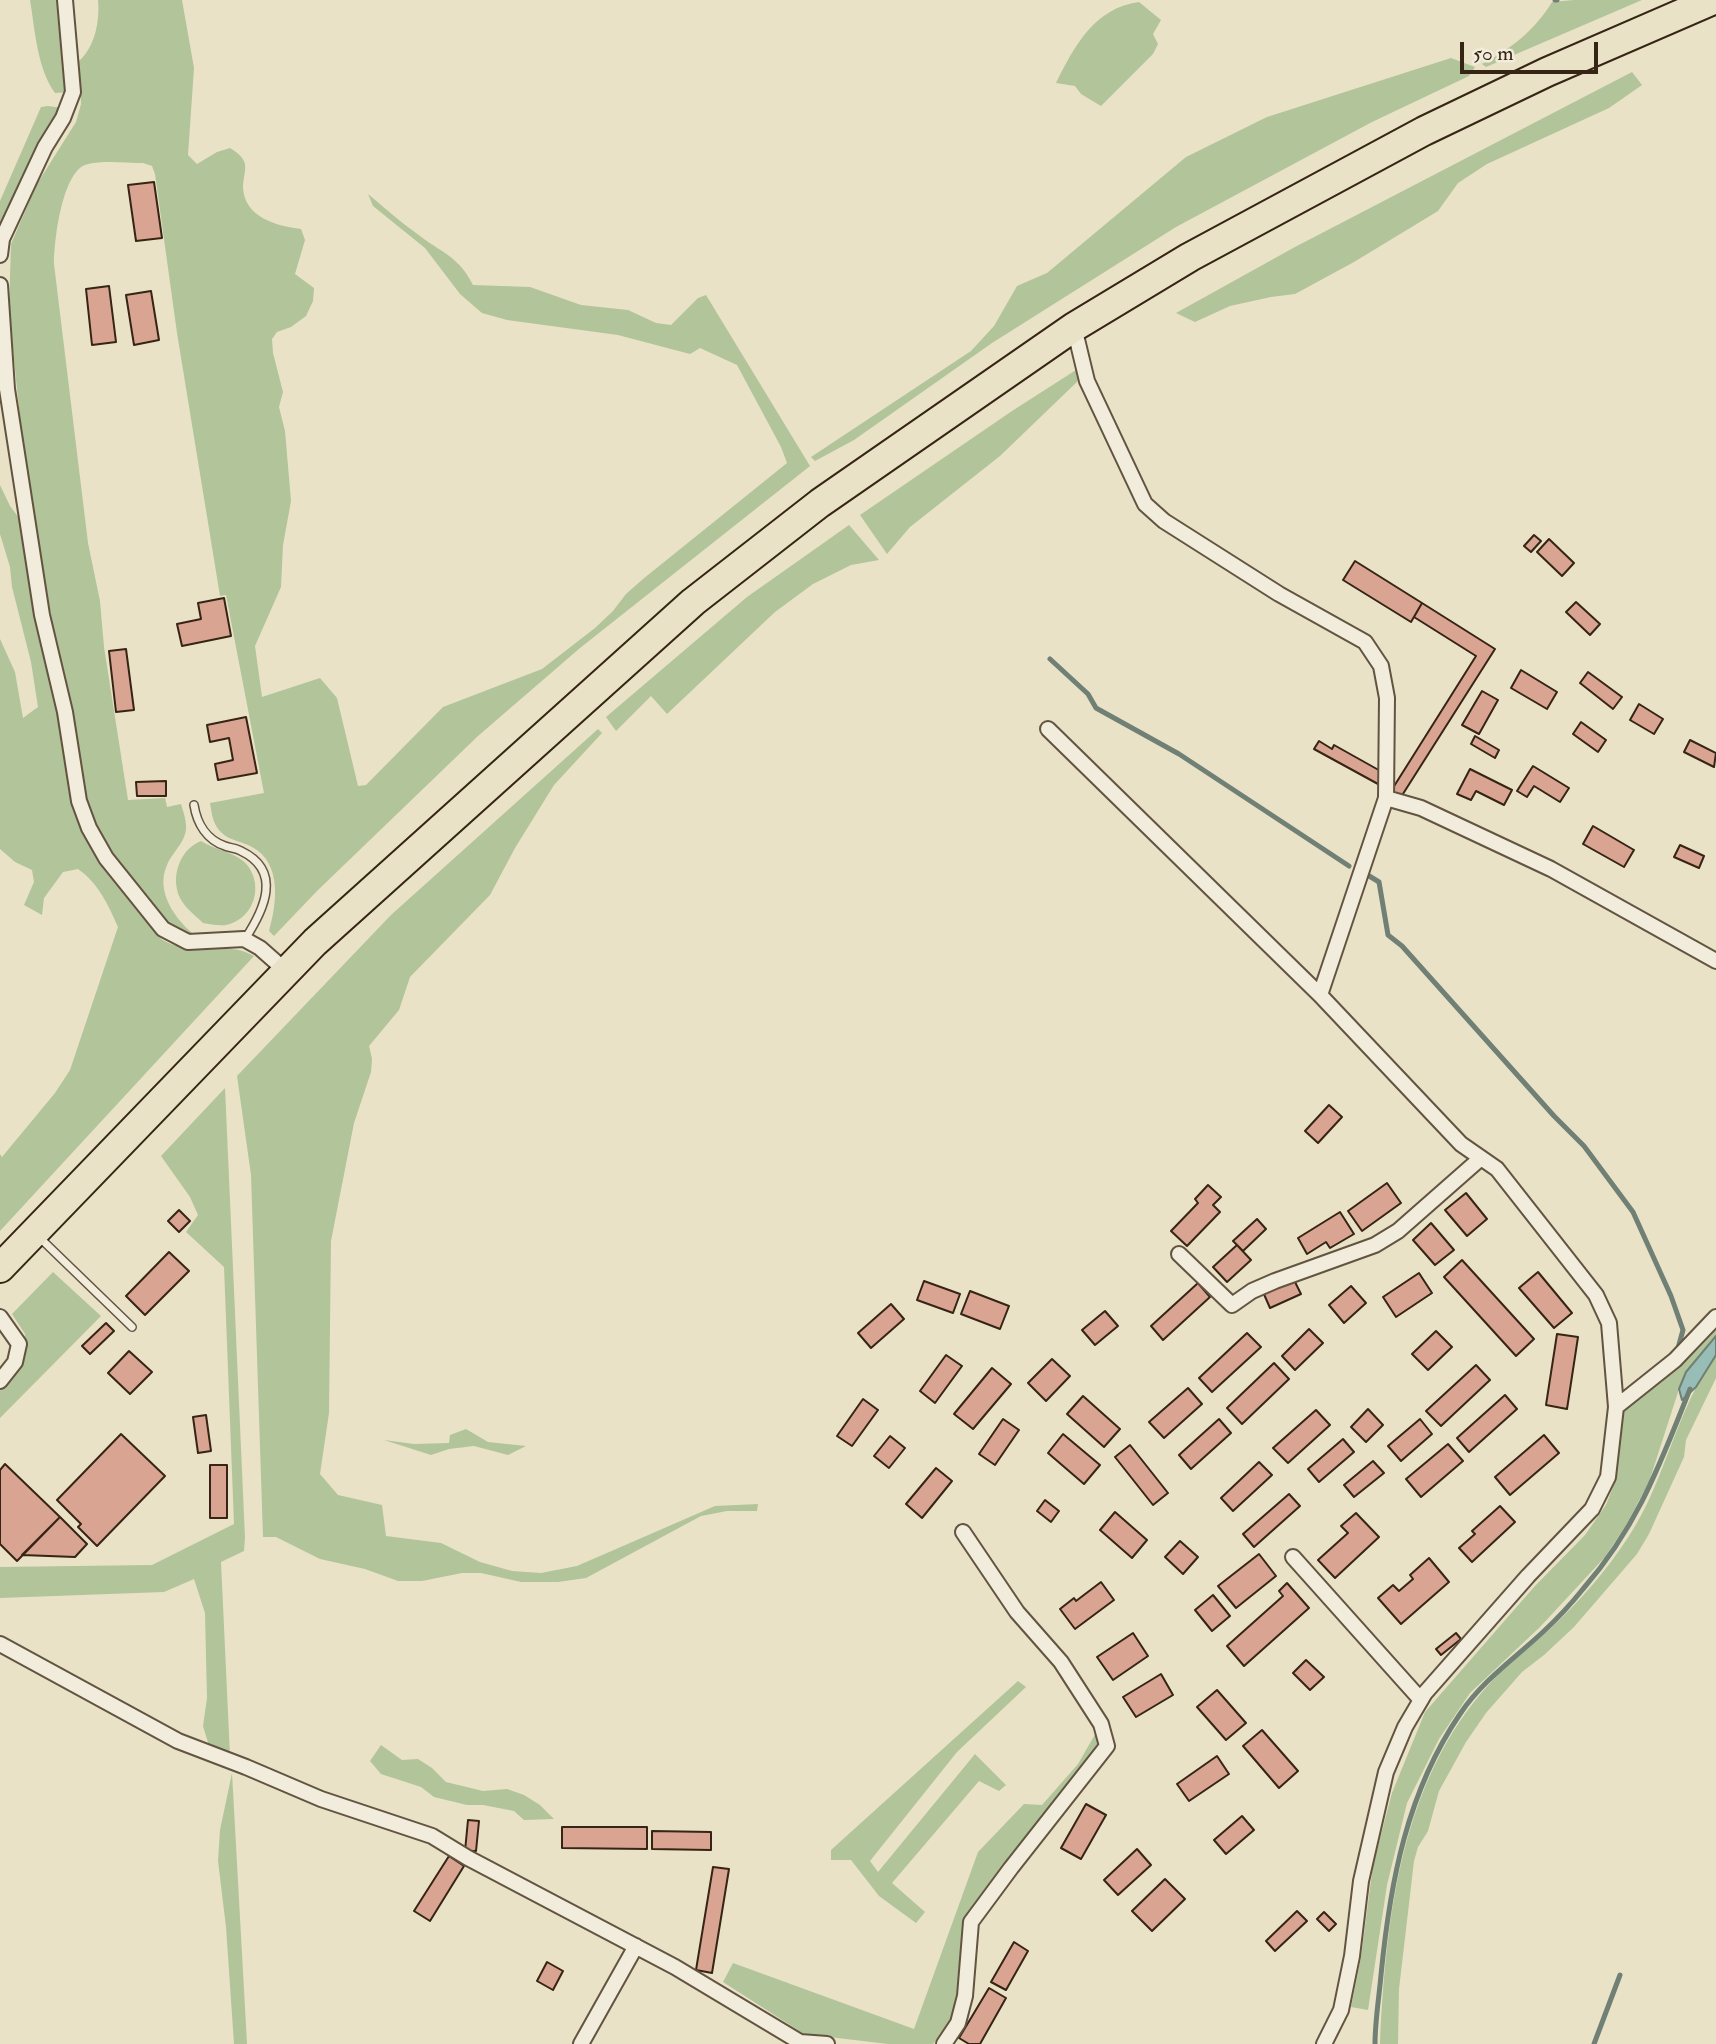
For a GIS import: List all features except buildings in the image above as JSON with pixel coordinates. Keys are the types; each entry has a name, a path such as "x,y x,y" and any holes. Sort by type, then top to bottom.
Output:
{"highway":[{"path":"0,1268 286,971 564,716 694,602 820,503 1074,327 1190,257 1424,131 1547,72 1713,0"}],"street":[{"path":"0,255 2,239 45,147 63,118 73,92 65,0"},
{"path":"0,285 7,389 42,615 65,712 79,801 89,828 106,858 163,929 188,942 244,939 260,948 286,971"},
{"path":"1074,327 1087,380 1145,504 1164,521 1279,594 1365,642 1381,666 1387,698 1386,798 1320,995"},
{"path":"1048,729 1320,995 1461,1144 1497,1169 1596,1295 1609,1323 1616,1407 1608,1477 1592,1509 1528,1576 1421,1700 1405,1727 1386,1772 1361,1881 1352,1956 1341,2010 1324,2044"},
{"path":"1386,798 1421,808 1551,869 1716,961"},
{"path":"1179,1254 1232,1305 1252,1291 1275,1281 1375,1245 1398,1231 1481,1158"},
{"path":"0,1317 19,1343 15,1362 0,1381"},
{"path":"1616,1407 1675,1360 1716,1317"},
{"path":"944,2044 958,2023 965,1996 971,1922 1107,1746 1101,1724 1061,1662 1017,1612 963,1532"},
{"path":"1293,1558 1421,1700"},
{"path":"0,1644 177,1741 246,1766 321,1799 432,1836 468,1858 636,1946 800,2042 827,2044"},
{"path":"581,2044 636,1946"}],"lane":[{"path":"194,805 196,818 208,838 241,850 259,864 265,878 267,894 263,909 244,939"},
{"path":"34,1232 132,1327"}],"green space":[{"path":"30,0 61,0 69,92 55,93 44,72"},
{"path":"98,0 182,0 194,68 188,155 197,164 217,152 230,148 235,151 245,164 243,187 249,206 255,213 272,222 301,229 305,240 295,274 314,288 313,301 306,316 291,327 277,332 272,339 283,392 279,407 285,431 291,501 283,545 281,587 255,646 262,697 320,678 337,698 358,786 366,785 443,707 542,669 595,628 643,579 787,463 737,365 700,348 690,354 618,335 507,320 482,313 460,294 425,248 373,206 368,194 455,261 473,285 530,287 581,305 628,310 656,323 671,325 698,298 706,295 810,466 580,648 478,736 274,936 269,931 275,896 273,873 262,854 229,838 219,830 210,803 264,793 226,595 220,596 177,333 155,174 152,166 143,163 101,162 79,169 66,192 61,208 54,264 88,543 100,601 104,647 128,800 165,798 167,807 181,804 186,829 167,865 164,875 165,895 174,913 196,936 185,935 169,928 102,844 82,796 24,458 9,310 11,244 37,184 76,122 81,104 79,61 89,49 95,33"},
{"path":"1642,0 1486,67 1482,64 1522,38 1552,2"},
{"path":"1139,2 1161,20 1153,34 1158,44 1153,54 1101,106 1081,94 1075,86 1056,83 1087,31 1110,12"},
{"path":"1451,58 1475,67 1469,76 1372,122 1176,227 992,343 854,440 815,461 811,457 971,351 994,326 1017,286 1047,273 1186,157 1267,117"},
{"path":"1632,72 1642,85 1609,108 1487,164 1458,183 1438,211 1295,294 1230,306 1195,322 1176,313 1295,247"},
{"path":"41,107 63,108 0,235 0,201"},
{"path":"1076,370 1079,380 1000,456 910,527 887,554 860,515"},
{"path":"0,485 10,506 22,522 80,823 95,855 161,939 185,948 232,949 254,956 0,1231 0,1154 2,1157 55,1093 70,1070 118,927 97,887 78,869 63,872 44,898 42,915 24,905 34,882 32,870 15,862 0,849 0,639 15,672 23,718 38,707 31,662 0,534"},
{"path":"849,525 879,560 851,565 813,584 775,612 667,714 651,696 616,731 606,717 747,597"},
{"path":"598,729 602,733 554,785 490,895 410,977 399,1010 369,1046 371,1072 354,1123 331,1241 329,1413 320,1474 338,1495 382,1505 386,1536 441,1543 480,1562 512,1571 541,1573 577,1566 715,1506 758,1504 757,1511 727,1511 701,1516 586,1578 558,1582 521,1582 481,1573 462,1573 422,1581 398,1581 365,1569 320,1559 276,1537 263,1537 251,1175 237,1076 391,915"},
{"path":"201,841 239,858 253,874 254,900 245,915 230,924 203,923 187,908 177,890 177,873 182,857 187,850"},
{"path":"225,1088 245,1538 244,1551 221,1562 230,1756 210,1749 203,1726 207,1698 205,1613 194,1579 164,1592 0,1598 0,1567 152,1565 234,1524 224,1267 186,1232 198,1215 190,1197 161,1156"},
{"path":"53,1272 101,1316 0,1418 0,1391 17,1369 24,1352 25,1334 12,1314"},
{"path":"1716,1325 1716,1336 1686,1372 1649,1482 1605,1557 1540,1627 1470,1693 1439,1739 1407,1803 1387,1885 1368,2010 1351,2007 1361,1957 1373,1865 1392,1793 1425,1712 1534,1587 1585,1535 1606,1505 1615,1482 1624,1409 1683,1359"},
{"path":"1716,1355 1716,1378 1686,1440 1684,1457 1637,1554 1574,1627 1522,1672 1486,1713 1466,1742 1439,1791 1428,1831 1418,1847 1414,1861 1399,1989 1398,2044 1380,2044 1387,1948 1394,1899 1418,1806 1437,1762 1461,1720 1491,1682 1572,1607 1621,1549 1653,1492 1691,1398"},
{"path":"466,1429 488,1442 526,1446 508,1455 474,1446 449,1449 431,1455 384,1440 414,1444 449,1443 450,1435"},
{"path":"1018,1681 1026,1687 957,1752 870,1861 878,1872 975,1754 1006,1785 999,1791 979,1781 892,1883 925,1912 916,1923 879,1896 851,1860 831,1860 831,1850"},
{"path":"1097,1731 1098,1749 968,1919 961,1994 951,2024 933,2044 888,2044 804,2034 723,1982 733,1963 914,2029 978,1852 1024,1804 1042,1805 1078,1764"},
{"path":"381,1745 402,1760 418,1759 446,1782 483,1791 507,1789 524,1795 540,1805 554,1819 524,1820 514,1811 467,1805 434,1797 421,1787 381,1774 370,1761"},
{"path":"232,1773 247,2044 234,2044 226,1927 218,1861 220,1830"}],"water":[{"path":"1716,1336 1716,1355 1696,1387 1682,1400 1679,1389 1686,1372"}],"waterway":[{"path":"1050,659 1088,694 1096,708 1179,754 1349,866"},
{"path":"1366,874 1379,882 1388,935 1402,946 1584,1146 1633,1212 1671,1296 1683,1330 1677,1352"},
{"path":"1375,2044 1385,1940 1396,1872 1414,1806 1427,1775 1442,1744 1469,1702 1564,1611 1619,1542 1646,1494 1690,1389"},
{"path":"1594,2044 1620,1975"}]}
